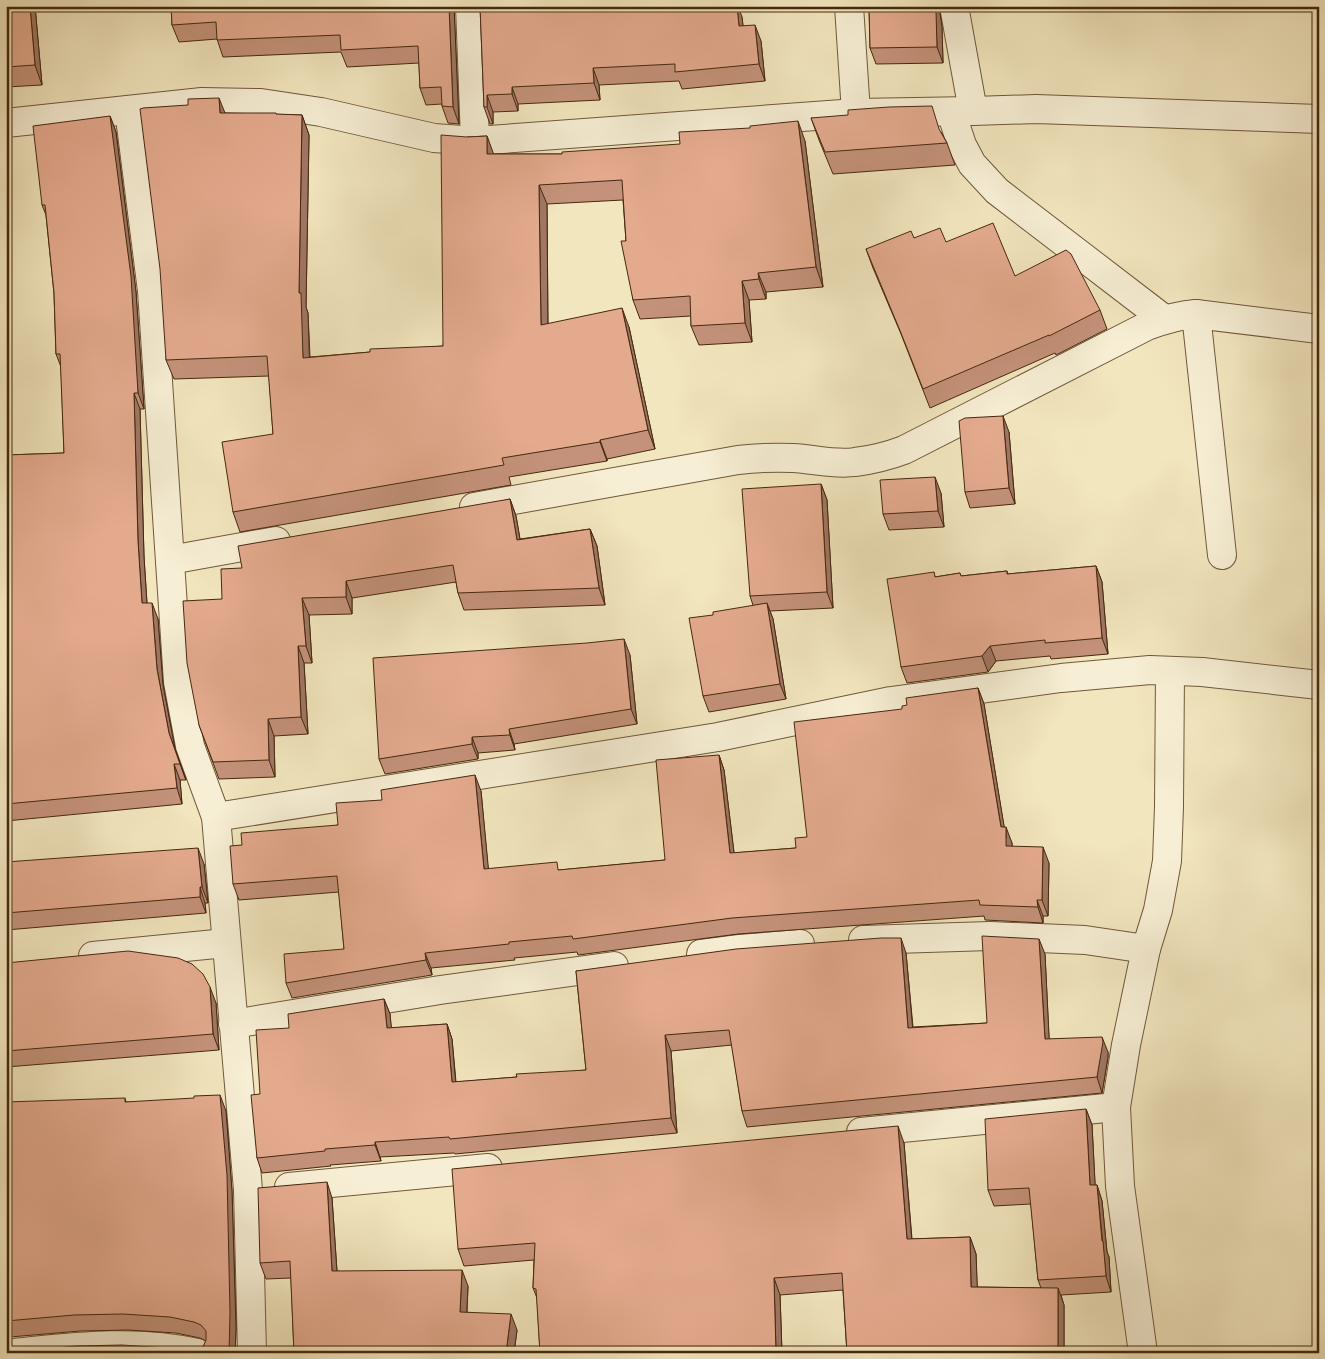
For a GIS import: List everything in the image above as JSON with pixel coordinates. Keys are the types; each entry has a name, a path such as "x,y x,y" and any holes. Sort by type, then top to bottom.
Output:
{"street":[{"path":"470,6 475,141"},
{"path":"849,6 856,113"},
{"path":"954,6 962,112 962,145 972,164 996,191 1164,320"},
{"path":"6,123 202,102 261,102 321,112 434,138 475,141 856,113 1036,109 1319,119"},
{"path":"129,110 152,291 178,682 190,746 216,817 248,1190 252,1353"},
{"path":"1196,314 1222,555"},
{"path":"454,510 738,460 770,457 836,463 879,458 904,450 1147,326 1182,315 1196,314 1319,329"},
{"path":"170,560 297,538"},
{"path":"216,817 718,737 891,701 1061,678 1150,670 1202,672 1319,685"},
{"path":"1143,1353 1120,1186 1116,1108 1126,1044 1146,949 1158,910 1167,861 1170,671"},
{"path":"672,958 740,949 886,938 990,936 1084,940 1146,949"},
{"path":"73,958 226,943"},
{"path":"233,1024 440,990 634,963"},
{"path":"840,1134 1116,1108"},
{"path":"248,1190 514,1165"},
{"path":"12,1353 83,1346 141,1345 197,1353"}],"building":[{"path":"6,6 30,6 35,65 6,67"},
{"path":"171,6 449,6 453,107 442,106 441,87 420,88 418,46 341,50 340,35 217,40 216,22 172,25"},
{"path":"480,6 737,6 739,26 755,25 759,64 675,72 675,64 593,68 594,83 512,87 512,94 487,95 487,107 484,107"},
{"path":"869,6 935,6 937,47 870,48"},
{"path":"219,98 220,113 302,115 299,293 301,293 303,358 370,352 370,349 443,346 441,135 487,136 487,154 562,154 562,152 680,144 679,132 750,128 750,126 798,121 816,267 758,273 759,279 742,281 745,323 691,326 690,296 633,300 621,241 626,241 622,180 539,185 541,325 622,308 648,430 600,440 600,442 502,458 504,465 233,512 222,442 273,434 267,356 166,360 160,269 140,109 188,105 188,99"},
{"path":"932,106 939,129 947,143 825,152 811,118 848,115 848,110"},
{"path":"110,116 131,276 138,393 134,393 138,541 142,603 152,603 157,669 169,733 180,764 174,764 177,788 6,804 6,455 64,453 60,354 56,354 54,293 45,205 42,205 33,126"},
{"path":"993,223 1015,276 1066,250 1071,254 1100,310 1049,336 923,389 866,249 911,231 914,238 940,228 946,242"},
{"path":"1003,416 1009,488 965,492 959,421 965,418"},
{"path":"935,477 938,511 883,514 880,480"},
{"path":"821,484 827,592 750,596 742,489"},
{"path":"510,499 517,540 590,529 599,588 458,593 453,565 346,581 346,597 302,598 306,646 298,646 301,717 268,719 269,760 213,762 199,725 187,663 183,601 222,599 221,569 242,568 238,546"},
{"path":"1096,566 1102,638 1045,643 1045,640 990,646 982,656 901,667 887,579 934,572 935,577 960,573 961,576 1007,571 1007,574"},
{"path":"767,603 780,684 703,696 689,618 713,615 713,612"},
{"path":"624,639 631,709 509,729 510,735 472,737 472,744 379,759 373,658"},
{"path":"978,688 1001,827 1006,827 1006,846 1043,847 1042,900 1037,900 1038,907 980,905 979,900 732,918 573,939 572,936 425,953 426,960 286,983 284,954 344,949 337,876 233,884 230,846 242,845 241,833 338,825 336,803 382,800 381,790 475,775 484,869 557,862 558,870 665,860 656,760 719,755 730,853 796,848 795,838 807,837 794,722 902,709 902,706 907,705 906,698"},
{"path":"198,848 202,887 200,887 200,897 6,913 6,862"},
{"path":"982,936 1039,939 1045,1039 1102,1037 1103,1042 1097,1077 742,1111 729,1030 665,1035 671,1118 450,1139 449,1137 375,1142 375,1145 257,1158 251,1095 260,1094 256,1030 289,1028 288,1014 384,999 387,1028 447,1024 452,1082 517,1077 516,1074 586,1070 576,971 736,949 901,938 908,1028 987,1023"},
{"path":"128,951 178,958 192,964 203,974 210,987 213,1034 6,1051 6,963"},
{"path":"220,1095 227,1175 229,1353 17,1353 76,1346 122,1345 166,1348 189,1352 197,1351 203,1347 206,1340 206,1331 201,1325 194,1322 170,1317 123,1314 74,1315 6,1321 6,1288 9,1287 6,1232 6,1102 125,1098 125,1102"},
{"path":"1086,1109 1090,1185 1097,1185 1106,1276 1038,1280 1029,1188 988,1190 985,1119"},
{"path":"898,1126 907,1239 970,1237 971,1287 1058,1288 1058,1353 847,1353 842,1273 774,1278 776,1353 540,1353 536,1289 533,1288 535,1243 458,1249 452,1169"},
{"path":"327,1182 332,1271 462,1270 460,1312 511,1314 506,1353 294,1353 290,1261 260,1263 258,1188"}]}
